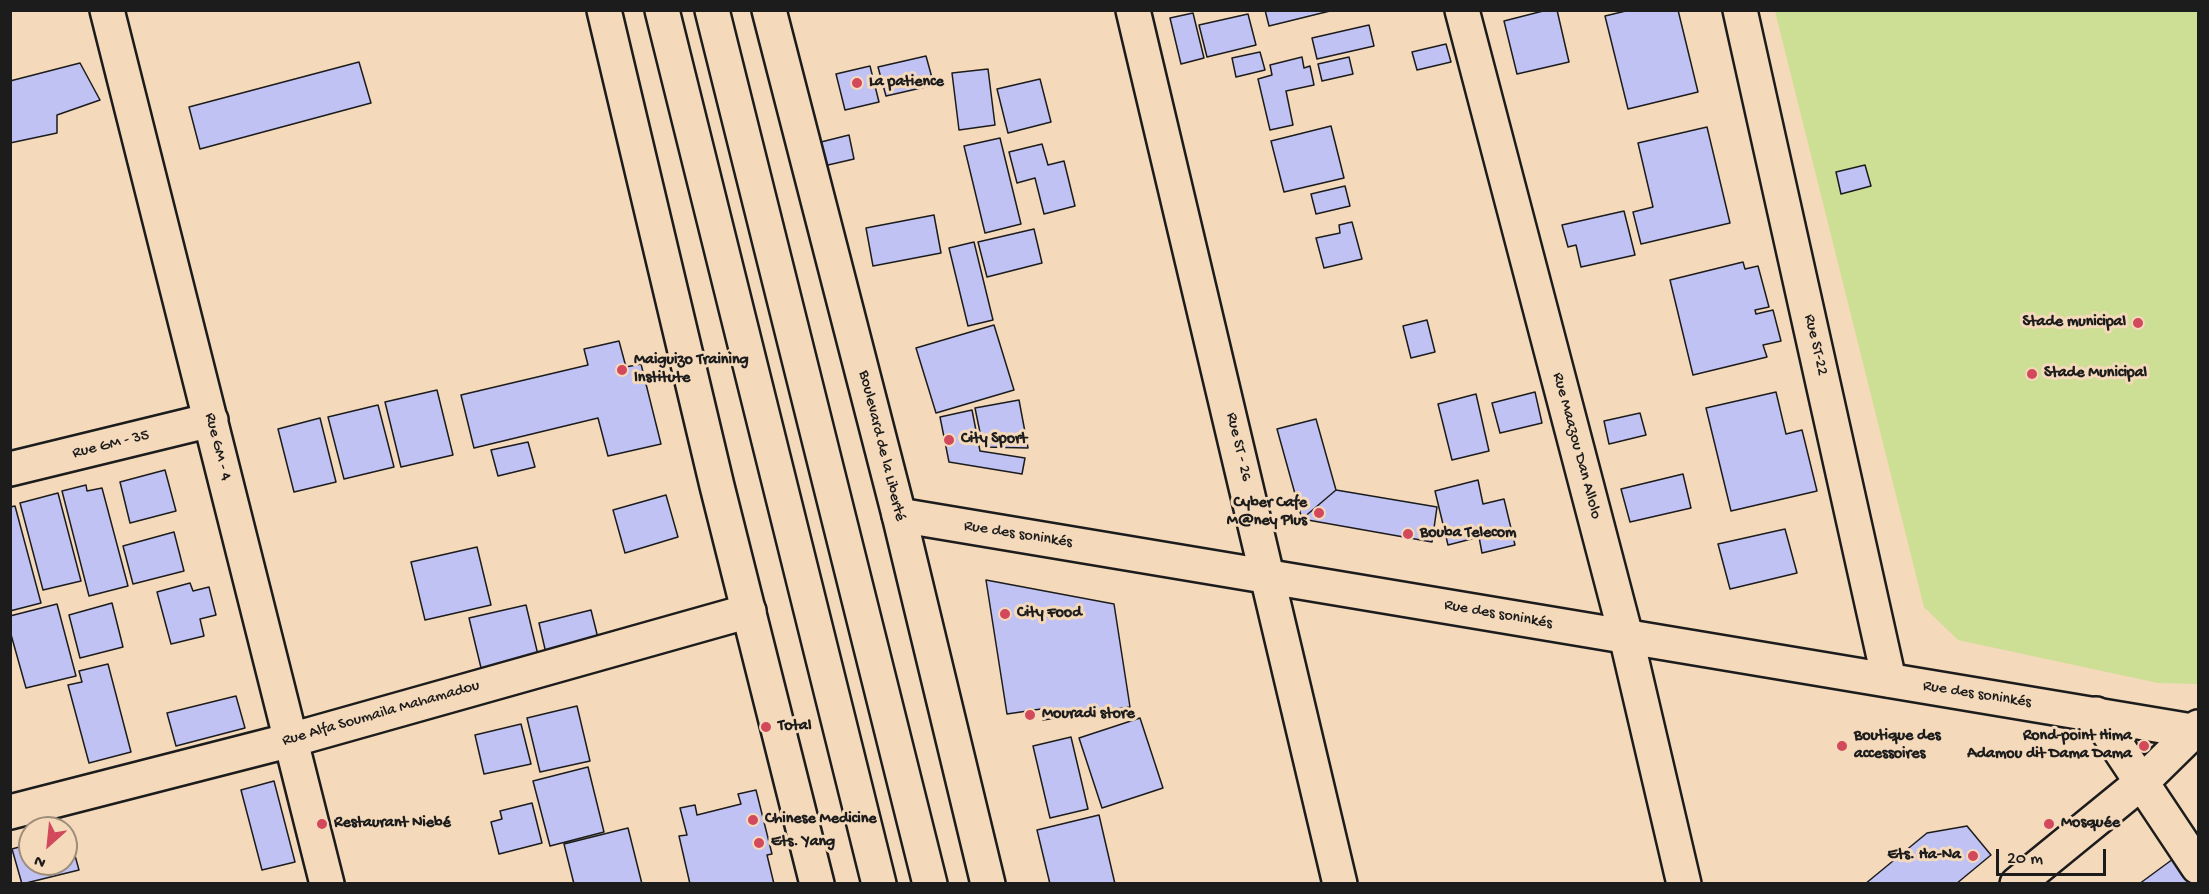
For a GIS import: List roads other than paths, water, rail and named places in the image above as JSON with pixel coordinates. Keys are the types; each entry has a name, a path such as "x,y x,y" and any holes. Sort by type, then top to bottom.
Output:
{"main road":[{"name":"Rue GM - 4","path":"107,10 327,884"},
{"path":"604,10 660,250 817,884"},
{"path":"662,10 879,884"},
{"path":"712,10 930,884"},
{"name":"Boulevard de la Liberté","path":"769,10 899,515 988,884"},
{"name":"Rue ST - 26","path":"1133,10 1269,576 1340,884"},
{"name":"Rue Maazou Dan Allolo","path":"1462,10 1626,636 1683,884"},
{"name":"Rue ST-22","path":"1740,10 1889,680"},
{"name":"Rue GM - 35","path":"10,469 210,420"},
{"name":"Rue des soninkés","path":"899,515 2197,730"},
{"name":"Rue Alfa Soumaila Mahamadou","path":"10,812 291,740 750,610"},
{"path":"2096,714 2199,867"},
{"path":"2022,882 2142,782 2197,730"}],"place":[{"name":"La patience","path":"857,83"},
{"name":"Stade municipal","path":"2138,323"},
{"name":"Maiguizo Training Institute","path":"622,370"},
{"name":"Stade Municipal","path":"2032,374"},
{"name":"City Sport","path":"949,440"},
{"name":"Cyber Cafe M@ney Plus","path":"1319,513"},
{"name":"Bouba Telecom","path":"1408,534"},
{"name":"City Food","path":"1005,614"},
{"name":"Mouradi store","path":"1030,715"},
{"name":"Total","path":"766,727"},
{"name":"Boutique des accessoires","path":"1842,746"},
{"name":"Rond-point Hima Adamou dit Dama Dama","path":"2144,746"},
{"name":"Chinese Medicine","path":"753,820"},
{"name":"Restaurant Niebé","path":"322,824"},
{"name":"Mosquée","path":"2049,824"},
{"name":"Ets. Yang","path":"759,843"},
{"name":"Ets. Ha-Na","path":"1973,856"}]}
